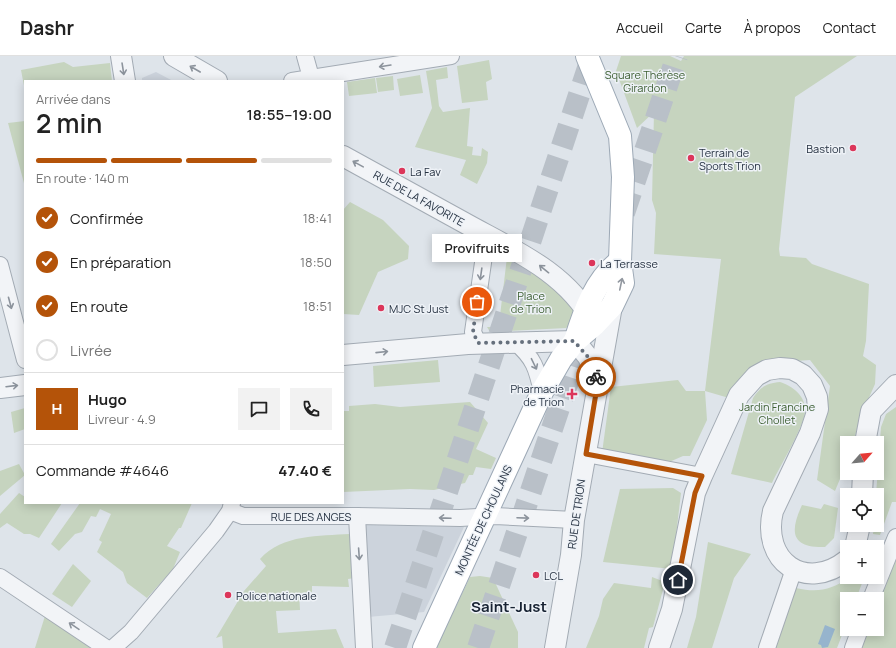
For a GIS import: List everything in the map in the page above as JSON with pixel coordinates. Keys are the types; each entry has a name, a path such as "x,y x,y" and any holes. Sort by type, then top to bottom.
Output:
{"main road":[{"path":"585,308 612,306 623,283 620,261 623,177 620,136 587,56"},
{"path":"542,392 574,341 585,308 610,269 620,261"},
{"name":"MONTÉE DE CHOULANS","path":"424,648 542,392"}],"street":[{"path":"121,56 125,80"},
{"path":"174,56 215,80"},
{"path":"306,56 311,79 451,56"},
{"name":"RUE DE LA FAVORITE","path":"344,157 539,265 585,308"},
{"path":"478,343 473,332 488,236"},
{"path":"0,265 24,356"},
{"path":"598,381 612,306"},
{"path":"585,308 602,354"},
{"path":"344,356 478,343 574,341 588,357 598,381"},
{"path":"515,342 531,358 537,369 542,392"},
{"path":"659,648 672,609 695,493 739,395 756,376 767,370 780,368 792,369 803,376 812,385 818,396 818,409 810,433 774,511 770,524 771,538 775,551 783,561 794,569 808,574 822,574 836,569 840,566"},
{"name":"RUE DE TRION","path":"555,648 574,520 598,381"},
{"path":"0,388 24,385"},
{"path":"866,436 871,411 896,385"},
{"path":"586,454 702,476"},
{"name":"RUE DES ANGES","path":"113,648 131,632 216,531 231,507 243,516 484,517 574,520"},
{"path":"357,516 364,648"},
{"path":"874,592 896,537"},
{"path":"767,648 794,569"},
{"path":"0,577 106,648"},
{"path":"853,648 857,636"}],"shaded area":[{"path":"156,72 171,80 142,80 142,78"},
{"path":"362,525 464,527 424,612 368,617"}],"green space":[{"name":"Square Thérèse Girardon","path":"621,56 670,56 681,61 684,56 857,56 795,97 779,249 780,256 806,258 812,264 869,284 866,341 863,356 876,365 875,384 860,418 855,436 840,436 840,479 835,491 817,480 830,386 810,360 780,362 729,398 705,391 721,259 654,254 656,213 652,200 654,112 637,128 616,71"},
{"path":"489,60 492,79 486,82 488,100 462,103 457,66"},
{"path":"64,62 73,67 110,63 112,80 24,80 24,86 21,70"},
{"path":"447,67 448,78 436,80 439,106 443,112 470,108 467,146 473,147 472,155 481,156 482,148 488,152 487,163 477,184 460,175 466,160 415,147 432,108 426,71"},
{"path":"420,75 423,93 400,96 397,79"},
{"path":"393,76 394,90 378,92 376,78"},
{"path":"375,78 377,93 349,96 347,82"},
{"path":"24,121 24,183 8,123"},
{"path":"350,202 383,220 409,246 408,259 378,272 359,315 344,314 344,209"},
{"name":"Place de Trion","path":"497,247 533,264 575,310 571,324 566,328 490,332 487,327 496,327 499,324 507,257 506,254 496,253"},
{"path":"438,360 440,382 374,387 373,366"},
{"path":"678,380 686,391 705,391 707,420 690,456 683,456 667,463 602,453 611,387"},
{"name":"Jardin Francine Chollet","path":"780,382 790,386 798,393 804,402 805,413 795,438 772,483 731,474 753,398 764,386 771,383"},
{"path":"470,402 488,423 476,449 496,458 491,469 476,467 473,475 469,475 465,483 434,490 410,489 344,492 344,411 349,411 349,406 375,404 400,407"},
{"path":"896,407 896,502 892,502 884,524 884,488 877,488 877,480 884,480 884,436 880,436 881,427 886,414"},
{"path":"24,408 24,429 14,433 11,412"},
{"path":"19,464 24,476 0,496 0,471"},
{"path":"673,488 681,493 672,569 603,562 620,489"},
{"path":"19,493 24,496 24,504 61,504 39,538 30,534 24,534 7,523 0,528 0,514"},
{"path":"79,504 192,504 181,528 179,528 167,546 180,552 173,569 147,598 127,583 123,572 97,552 102,542 99,540 111,514 100,509 96,517 91,516 82,532 75,534 59,551 51,544"},
{"path":"824,504 838,508 834,538 825,547 805,545 799,541 795,530 798,514 802,505 821,509"},
{"path":"873,532 881,532 880,535 873,534"},
{"path":"350,534 355,578 348,579 349,587 312,586 312,592 299,593 300,610 276,611 278,633 336,629 344,648 223,648 222,636 216,638 244,591 266,566 260,559 279,545 290,541 314,536"},
{"path":"708,542 751,554 734,578 712,648 687,648 696,617"},
{"path":"896,559 896,648 861,648 866,636 884,636 883,592"},
{"path":"73,564 91,581 72,607 52,594"},
{"path":"480,576 493,578 518,632 518,648 436,648 470,577"},
{"path":"652,577 665,582 653,627 649,628 644,648 586,648 599,616 603,599 614,583 651,588"},
{"path":"840,583 862,584 859,592 840,592 840,636 842,636 837,648 775,648 796,588 818,590"},
{"path":"45,616 90,648 35,648"}],"water":[{"path":"825,625 835,629 828,647 822,648 821,645 818,644"}],"tunnel":[{"path":"395,648 592,56"},
{"path":"624,213 677,56"},
{"path":"478,648 585,331"}],"way so far":[{"path":"477,302 473,332 478,343 574,341 588,357 596,377"}],"place":[{"name":"Bastion","path":"853,148"},
{"name":"Terrain de Sports Trion","path":"691,158"},
{"name":"La Fav","path":"402,171"},
{"name":"La Terrasse","path":"592,263"},
{"name":"Provifruits","path":"477,302"},
{"name":"MJC St Just","path":"381,308"},
{"name":"Pharmacie de Trion","path":"572,394"},
{"name":"LCL","path":"536,575"},
{"name":"Police nationale","path":"228,595"}],"district":[{"name":"Saint-Just","path":"509,606"}],"route":[{"path":"596,377 598,381 586,454 702,476 695,493 678,580"}]}
